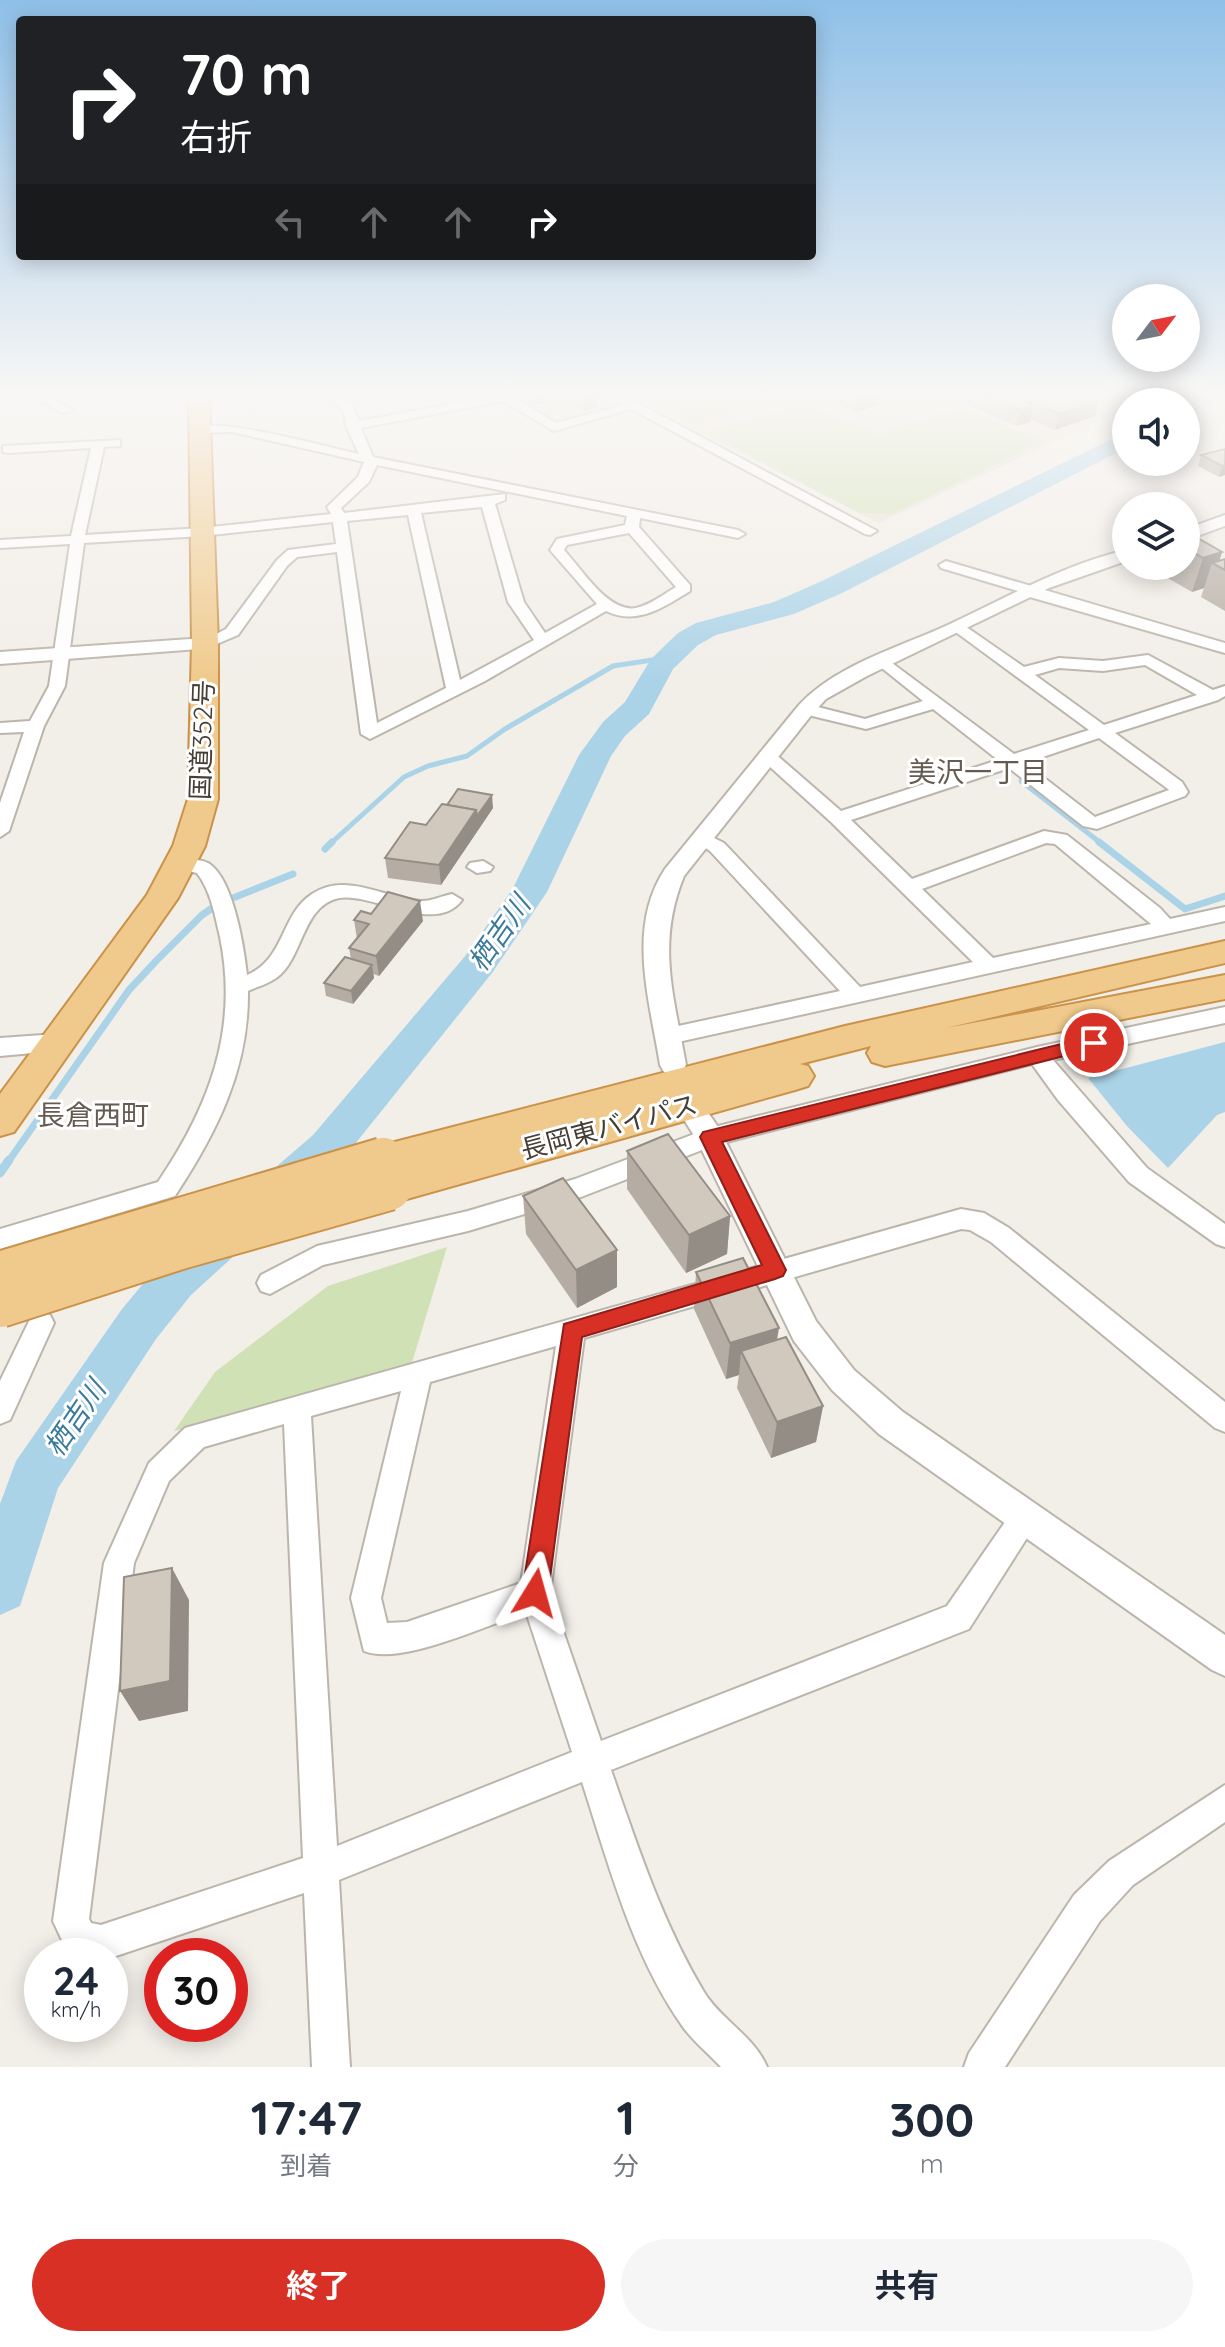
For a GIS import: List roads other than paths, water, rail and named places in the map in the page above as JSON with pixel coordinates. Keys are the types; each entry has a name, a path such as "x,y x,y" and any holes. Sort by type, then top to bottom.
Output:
{"highway":[{"name":"国道352号","path":"0,1122 141,929 180,864 203,799 205,644 201,489"},
{"name":"長岡東バイパス","path":"0,1305 180,1247 386,1174 730,1067 958,1011 1214,954"},
{"name":"長岡東バイパス","path":"0,1274 386,1174 885,1053 1014,1018 1225,974"},
{"path":"885,1053 1225,987"}],"street":[{"path":"0,831 35,726 57,686 87,489"},
{"path":"353,489 334,507 339,516 370,734 454,688 495,670 606,605"},
{"path":"0,544 202,532 488,502 508,489"},
{"path":"551,489 618,503 633,520 685,588 638,614 618,614 606,605 557,550 562,542 633,520 738,534 726,520"},
{"path":"792,489 870,531"},
{"path":"488,502 516,602 543,641"},
{"path":"413,508 454,688"},
{"path":"1200,530 1225,520"},
{"path":"0,658 205,644 232,632 293,553 343,547"},
{"path":"673,1065 654,971 660,899 673,874 806,709 819,695 840,682 1029,591 1112,560"},
{"path":"946,565 1225,648"},
{"path":"884,662 1090,822 1097,823 1179,792 1176,786 959,627"},
{"path":"1022,673 1066,662 1103,666 1148,660 1218,694"},
{"path":"838,818 1218,694"},
{"path":"806,709 852,723 866,724 937,702"},
{"path":"0,728 35,726"},
{"path":"767,756 838,818 990,967"},
{"path":"910,887 1044,837 1060,839 1153,913 1165,927"},
{"path":"703,840 717,847 854,993"},
{"path":"0,1239 89,1225 166,1189 193,1151 218,1101 237,1032 240,986 221,903 205,870 180,864"},
{"path":"240,986 277,966 306,912 320,896 337,891 355,891 435,907 452,900"},
{"path":"669,1036 1225,914"},
{"path":"270,1283 317,1256 468,1221 581,1187 703,1128 1225,1015"},
{"path":"0,1047 57,1043"},
{"path":"1037,1055 1138,1175 1225,1237"},
{"path":"703,1128 805,1331 843,1380 891,1423 1225,1657"},
{"path":"1024,1519 958,1618 323,1869 101,1943 80,1938 71,1921 119,1563 153,1485 173,1455 195,1437 961,1219 975,1220 1000,1235 1225,1419"},
{"path":"0,1411 41,1323"},
{"path":"572,1331 535,1593 639,1902 665,1961 697,2015 748,2067"},
{"path":"418,1375 366,1598 375,1640 407,1638 535,1593"},
{"path":"297,1409 331,2067"},
{"path":"983,2067 1087,1908 1121,1873 1225,1802"}],"water":[{"path":"1225,1042 1225,1112 1217,1115 1168,1168 1127,1126 1088,1078"}],"waterway":[{"name":"栖吉川","path":"277,1192 328,1147 479,964 529,892 595,755 614,729 638,707 661,665 688,639 706,629 784,608 832,587 1026,489"},
{"path":"330,844 404,777 428,766 467,756 505,729 613,666 672,657"},
{"path":"1021,781 1102,844"},
{"path":"1099,842 1185,909 1225,896"},
{"path":"325,849 330,844"},
{"path":"8,1162 129,990 156,961 202,915 218,904 293,874"},
{"path":"0,1173 9,1160"},
{"name":"栖吉川","path":"0,1587 35,1478 139,1324 174,1281 231,1231"}],"district":[{"name":"美沢一丁目","path":"978,772"},
{"name":"長倉西町","path":"93,1115"}]}
